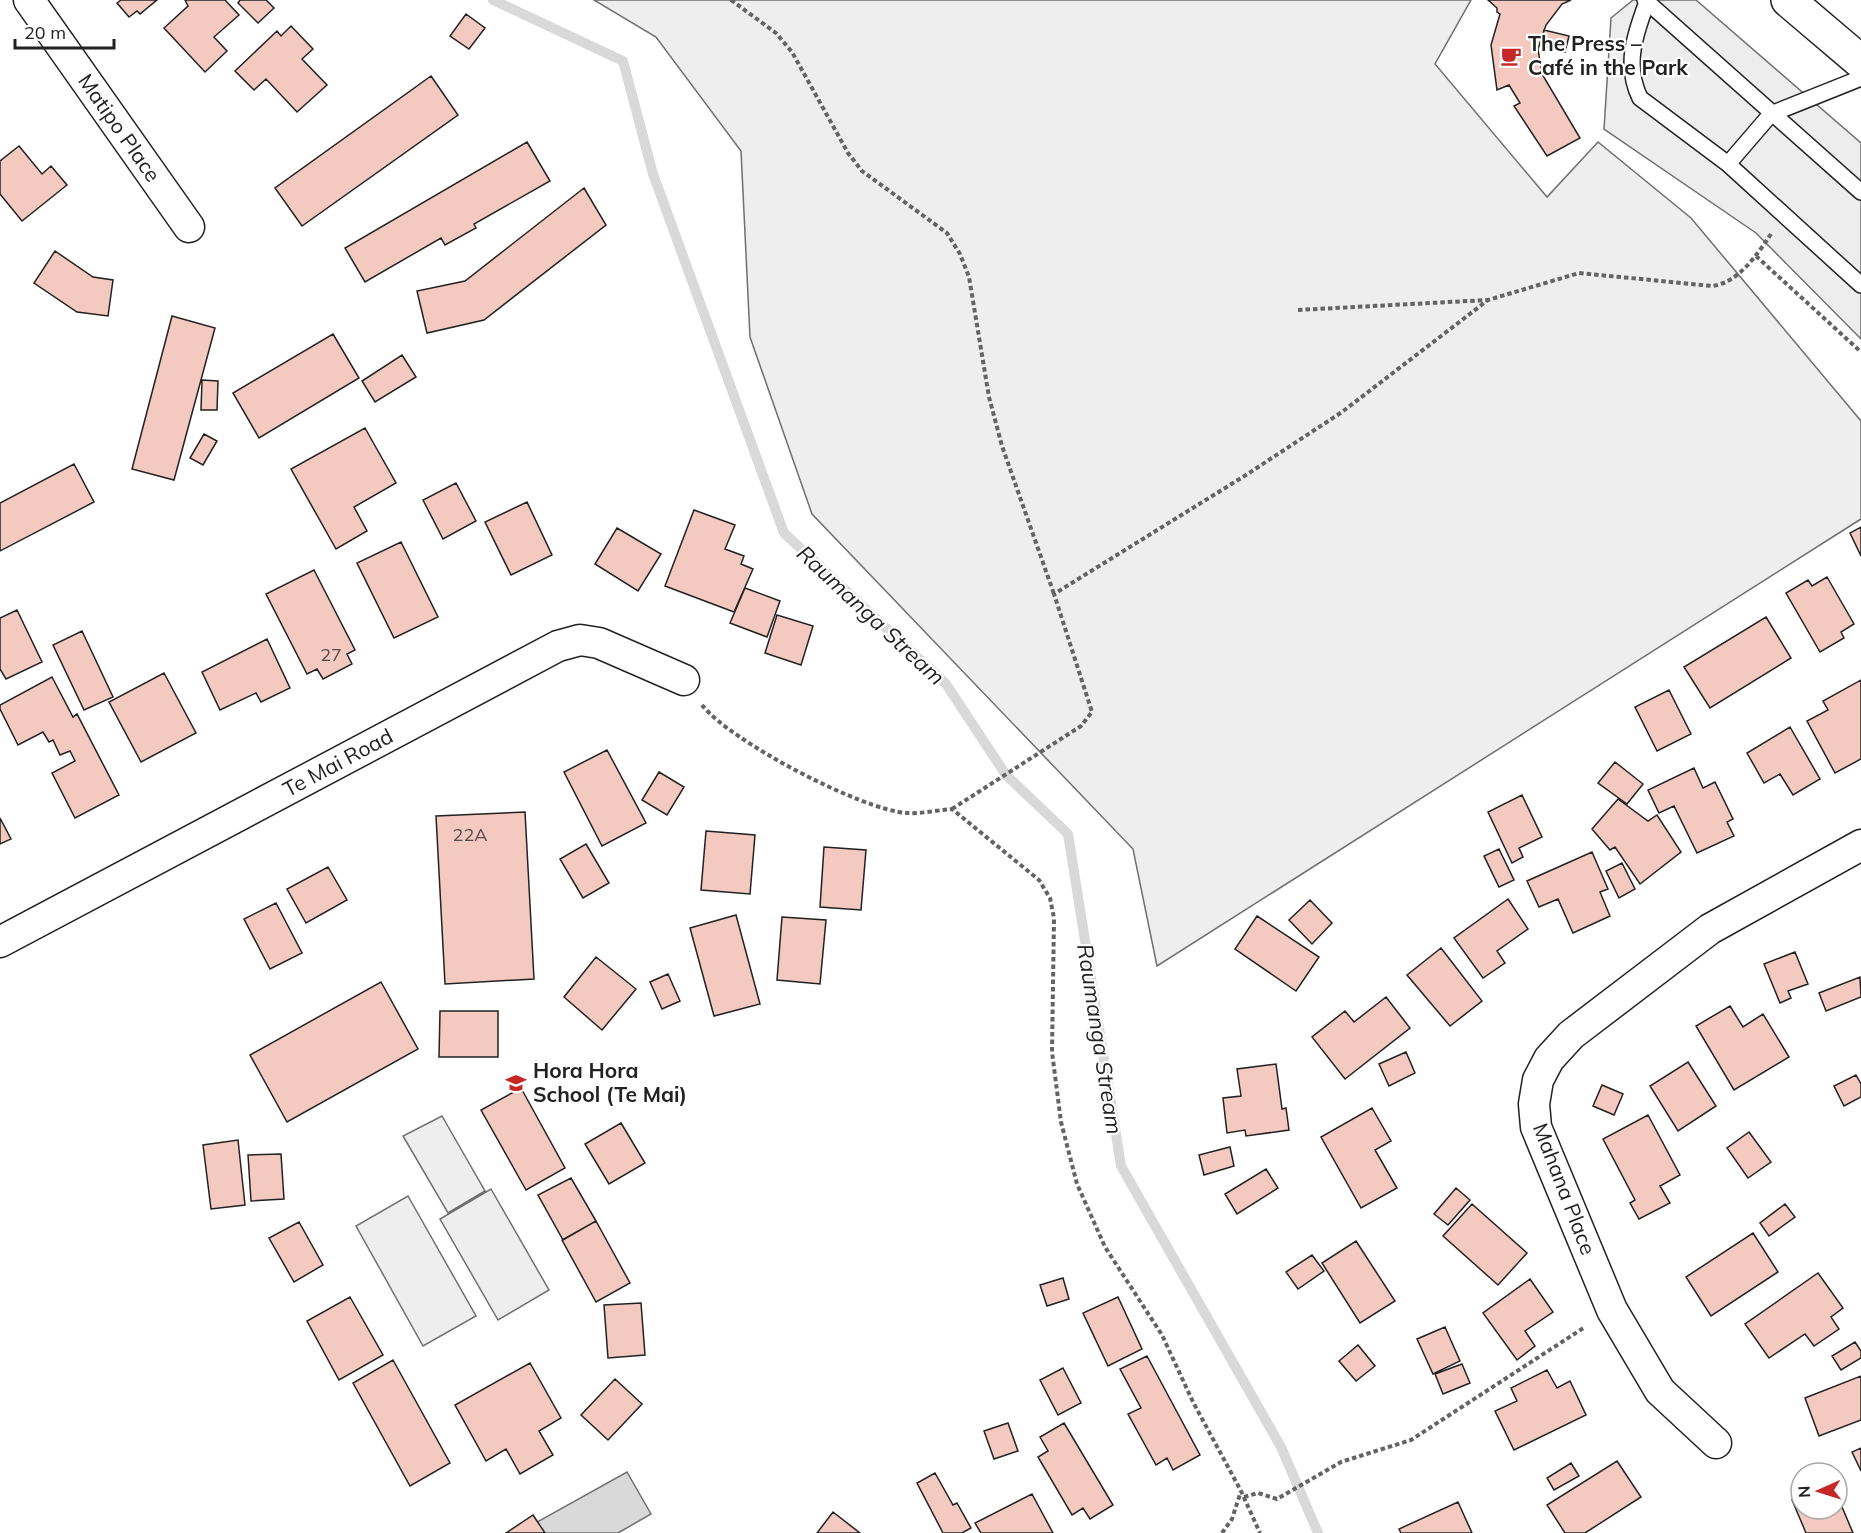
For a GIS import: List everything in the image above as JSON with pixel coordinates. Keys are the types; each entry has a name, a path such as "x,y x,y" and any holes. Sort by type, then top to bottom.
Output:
{"highway":[{"path":"1788,0 1861,62"}],"street":[{"name":"Matipo Place","path":"29,0 189,227"},
{"name":"Te Mai Road","path":"0,942 558,646 580,640 599,644 684,680"},
{"name":"Mahana Place","path":"1716,1443 1660,1391 1612,1310 1536,1127 1534,1104 1538,1080 1549,1059 1572,1035 1710,929 1861,845"}],"lane":[{"path":"1861,192 1646,1 1631,55 1632,82 1640,98 1728,164 1861,285"},
{"path":"1728,164 1771,114 1861,78"}],"path":[{"path":"684,680 711,716 743,740 804,775 889,810 908,813 952,809 1081,726 1092,712 1054,594 1002,446 988,397 969,277 960,254 947,232 862,171 848,153 792,52 776,33 731,0"},
{"path":"1298,309 1488,300 1579,273 1712,286 1723,285 1756,256 1783,216"},
{"path":"1756,256 1861,352"},
{"path":"1054,594 1246,475 1342,411 1488,300"},
{"path":"952,809 1039,880 1050,898 1054,918 1052,1052 1061,1122 1077,1184 1105,1247 1162,1335 1193,1402 1241,1491 1260,1533"},
{"path":"1244,1497 1258,1493 1277,1498 1341,1462 1411,1440 1612,1310"},
{"path":"1222,1533 1232,1519 1241,1491"}],"shaded area":[{"path":"594,0 1471,0 1435,64 1547,197 1598,142 1691,218 1861,421 1861,519 1157,966 1133,849 812,514 750,337 741,151 656,37"},
{"path":"1633,0 1696,0 1861,143 1861,339 1756,233 1604,129 1611,18"},
{"path":"442,1116 485,1191 448,1213 403,1136"},
{"path":"491,1189 549,1290 498,1320 440,1219"},
{"path":"408,1196 476,1316 423,1346 356,1226"},
{"path":"627,1472 651,1514 618,1533 534,1533 530,1526"}],"building":[{"path":"121,0 157,0 140,14 137,11 129,17 117,3"},
{"path":"185,0 225,0 239,15 214,37 227,51 205,72 164,28 188,6"},
{"path":"240,0 266,0 274,8 258,23 238,3"},
{"path":"1488,0 1571,0 1562,4 1546,25 1538,49 1542,74 1580,138 1547,156 1514,106 1520,103 1509,85 1497,90 1491,45 1500,14"},
{"path":"466,14 485,28 469,49 450,36"},
{"path":"291,26 313,49 302,59 327,85 297,112 266,79 254,90 235,71 277,31 281,36"},
{"path":"1544,30 1569,36 1565,52 1540,45"},
{"path":"431,76 458,115 302,226 275,188"},
{"path":"527,142 550,181 474,224 476,228 445,245 441,238 365,282 345,248"},
{"path":"19,146 42,174 51,166 67,185 22,221 0,194 0,161"},
{"path":"584,188 606,225 484,320 427,333 417,291 465,281"},
{"path":"55,251 93,277 113,280 108,316 77,312 34,283"},
{"path":"172,316 215,328 174,480 132,469"},
{"path":"333,334 359,378 259,438 233,393"},
{"path":"402,355 416,377 375,402 362,381"},
{"path":"202,380 218,381 217,410 201,410"},
{"path":"365,428 396,483 354,507 367,531 336,549 291,469"},
{"path":"204,434 217,441 203,465 190,458"},
{"path":"74,464 94,502 0,551 0,503"},
{"path":"456,483 476,521 443,539 423,500"},
{"path":"527,502 552,555 511,575 485,522"},
{"path":"694,510 735,525 725,549 744,556 741,564 753,569 734,612 665,586"},
{"path":"1861,527 1861,556 1850,533"},
{"path":"617,528 661,554 638,591 595,564"},
{"path":"401,542 438,617 394,638 357,563"},
{"path":"314,570 355,650 347,654 352,664 323,679 317,669 307,674 266,594"},
{"path":"1827,577 1854,624 1841,632 1844,638 1820,652 1786,593 1808,580 1812,586"},
{"path":"745,588 780,601 767,637 730,623"},
{"path":"17,610 42,662 6,679 0,669 0,618"},
{"path":"777,615 813,626 801,665 765,653"},
{"path":"1766,617 1791,658 1710,708 1684,667"},
{"path":"82,631 113,697 84,710 53,645"},
{"path":"267,639 290,688 261,702 256,693 220,710 202,672"},
{"path":"164,673 196,733 141,762 109,702"},
{"path":"52,677 73,717 77,714 119,795 75,818 52,773 75,761 70,751 60,755 53,740 49,742 43,732 18,745 0,709 0,705"},
{"path":"1861,680 1861,759 1835,773 1807,721 1828,710 1823,701"},
{"path":"1669,690 1691,734 1657,751 1635,707"},
{"path":"1790,727 1820,779 1793,795 1780,774 1764,783 1747,753"},
{"path":"607,750 646,823 602,846 564,772"},
{"path":"1615,762 1643,784 1627,804 1598,783"},
{"path":"1694,768 1703,788 1715,782 1733,819 1727,822 1734,836 1697,853 1674,806 1659,813 1648,790"},
{"path":"659,772 684,787 667,815 642,800"},
{"path":"1522,795 1542,837 1519,848 1523,857 1512,863 1488,812"},
{"path":"1618,799 1648,821 1657,815 1681,852 1640,884 1615,847 1610,850 1592,829"},
{"path":"525,812 534,979 445,984 436,816"},
{"path":"0,818 11,839 0,844"},
{"path":"706,831 755,835 750,894 701,890"},
{"path":"586,844 609,883 583,898 560,859"},
{"path":"824,847 866,850 861,910 820,907"},
{"path":"1499,849 1514,880 1499,887 1484,856"},
{"path":"1592,852 1608,889 1600,892 1610,916 1573,933 1558,899 1539,907 1527,881"},
{"path":"1622,863 1635,889 1619,898 1606,871"},
{"path":"328,867 347,900 306,923 287,889"},
{"path":"1508,899 1528,929 1497,951 1505,963 1483,978 1454,938"},
{"path":"1310,900 1332,923 1312,944 1289,920"},
{"path":"276,903 302,953 270,969 244,919"},
{"path":"736,915 760,1004 714,1016 690,928"},
{"path":"1257,916 1319,957 1296,991 1235,949"},
{"path":"782,917 826,920 820,984 777,980"},
{"path":"1441,948 1482,1001 1450,1026 1407,975"},
{"path":"1795,952 1808,984 1788,991 1791,998 1780,1003 1764,964"},
{"path":"596,957 636,989 602,1030 564,997"},
{"path":"668,974 680,1001 662,1009 650,982"},
{"path":"1860,977 1861,997 1826,1011 1819,993"},
{"path":"381,982 418,1049 287,1122 250,1055"},
{"path":"1386,997 1410,1028 1345,1079 1312,1037 1345,1011 1354,1022"},
{"path":"1730,1006 1743,1027 1763,1014 1789,1057 1734,1090 1696,1026"},
{"path":"440,1011 498,1011 498,1057 439,1057"},
{"path":"1406,1052 1415,1073 1389,1086 1379,1064"},
{"path":"1688,1062 1716,1106 1678,1131 1650,1086"},
{"path":"1276,1064 1282,1109 1286,1108 1289,1130 1246,1136 1245,1130 1227,1133 1223,1098 1241,1096 1237,1069"},
{"path":"1856,1075 1861,1084 1861,1097 1844,1106 1834,1086"},
{"path":"1602,1085 1623,1094 1614,1115 1593,1106"},
{"path":"521,1088 565,1168 526,1190 481,1110"},
{"path":"1372,1108 1391,1141 1375,1150 1397,1188 1361,1208 1321,1137"},
{"path":"1648,1115 1680,1175 1660,1186 1670,1203 1639,1219 1630,1203 1635,1200 1603,1139"},
{"path":"621,1123 645,1163 609,1184 585,1144"},
{"path":"1749,1132 1771,1162 1748,1178 1727,1148"},
{"path":"238,1140 245,1205 211,1209 203,1145"},
{"path":"1230,1147 1234,1166 1204,1175 1199,1155"},
{"path":"281,1154 284,1199 251,1201 248,1155"},
{"path":"1266,1169 1278,1188 1237,1214 1225,1194"},
{"path":"571,1178 596,1221 563,1240 538,1195"},
{"path":"1456,1188 1470,1200 1448,1225 1434,1214"},
{"path":"1472,1204 1527,1253 1498,1285 1443,1236"},
{"path":"1785,1204 1795,1217 1769,1236 1760,1223"},
{"path":"596,1221 630,1283 596,1302 562,1240"},
{"path":"299,1222 323,1265 294,1282 269,1238"},
{"path":"1753,1233 1778,1272 1711,1316 1686,1277"},
{"path":"1356,1241 1395,1301 1360,1323 1322,1263"},
{"path":"1312,1255 1324,1271 1298,1289 1286,1272"},
{"path":"1818,1273 1843,1308 1831,1317 1839,1329 1814,1346 1805,1334 1769,1358 1745,1324"},
{"path":"1063,1278 1069,1299 1047,1306 1040,1285"},
{"path":"1530,1279 1553,1312 1525,1331 1535,1346 1517,1360 1483,1313"},
{"path":"350,1297 383,1355 339,1380 307,1321"},
{"path":"1118,1297 1142,1349 1108,1366 1083,1313"},
{"path":"641,1303 645,1355 608,1358 604,1305"},
{"path":"1445,1327 1460,1361 1433,1374 1417,1339"},
{"path":"1855,1342 1861,1351 1861,1358 1841,1370 1832,1356"},
{"path":"1358,1345 1375,1366 1356,1381 1339,1361"},
{"path":"1147,1356 1200,1455 1173,1470 1167,1458 1156,1465 1128,1414 1141,1408 1120,1369"},
{"path":"393,1360 450,1463 410,1486 353,1383"},
{"path":"530,1363 561,1418 539,1431 553,1455 520,1474 506,1449 486,1461 455,1405"},
{"path":"1462,1364 1470,1383 1443,1394 1435,1374"},
{"path":"1063,1368 1081,1403 1058,1415 1040,1380"},
{"path":"1547,1370 1557,1388 1570,1381 1586,1415 1514,1450 1495,1411 1517,1401 1511,1388"},
{"path":"1861,1376 1861,1420 1819,1436 1805,1398"},
{"path":"615,1379 642,1404 608,1440 581,1415"},
{"path":"1008,1423 1018,1451 994,1459 984,1431"},
{"path":"1064,1423 1113,1505 1090,1519 1083,1508 1072,1515 1038,1457 1048,1451 1040,1437"},
{"path":"1861,1448 1861,1471 1852,1452"},
{"path":"1617,1461 1641,1497 1585,1533 1565,1533 1547,1505"},
{"path":"1571,1463 1579,1476 1554,1490 1547,1478"},
{"path":"935,1473 953,1505 957,1503 971,1528 962,1533 943,1533 917,1483"},
{"path":"1032,1494 1053,1533 981,1533 975,1523"},
{"path":"1458,1502 1472,1533 1401,1533 1399,1529"},
{"path":"833,1512 860,1533 817,1533"},
{"path":"533,1515 545,1533 506,1533"},
{"path":"1801,1521 1848,1521 1853,1533 1806,1533"}],"waterway":[{"name":"Raumanga Stream","path":"493,0 623,61 653,174 784,533 946,684 1006,775 1068,834 1121,1166 1281,1447 1318,1533"}],"place":[{"name":"The Press – Café in the Park","path":"1511,56"},
{"name":"Hora Hora School (Te Mai)","path":"516,1083"}]}
